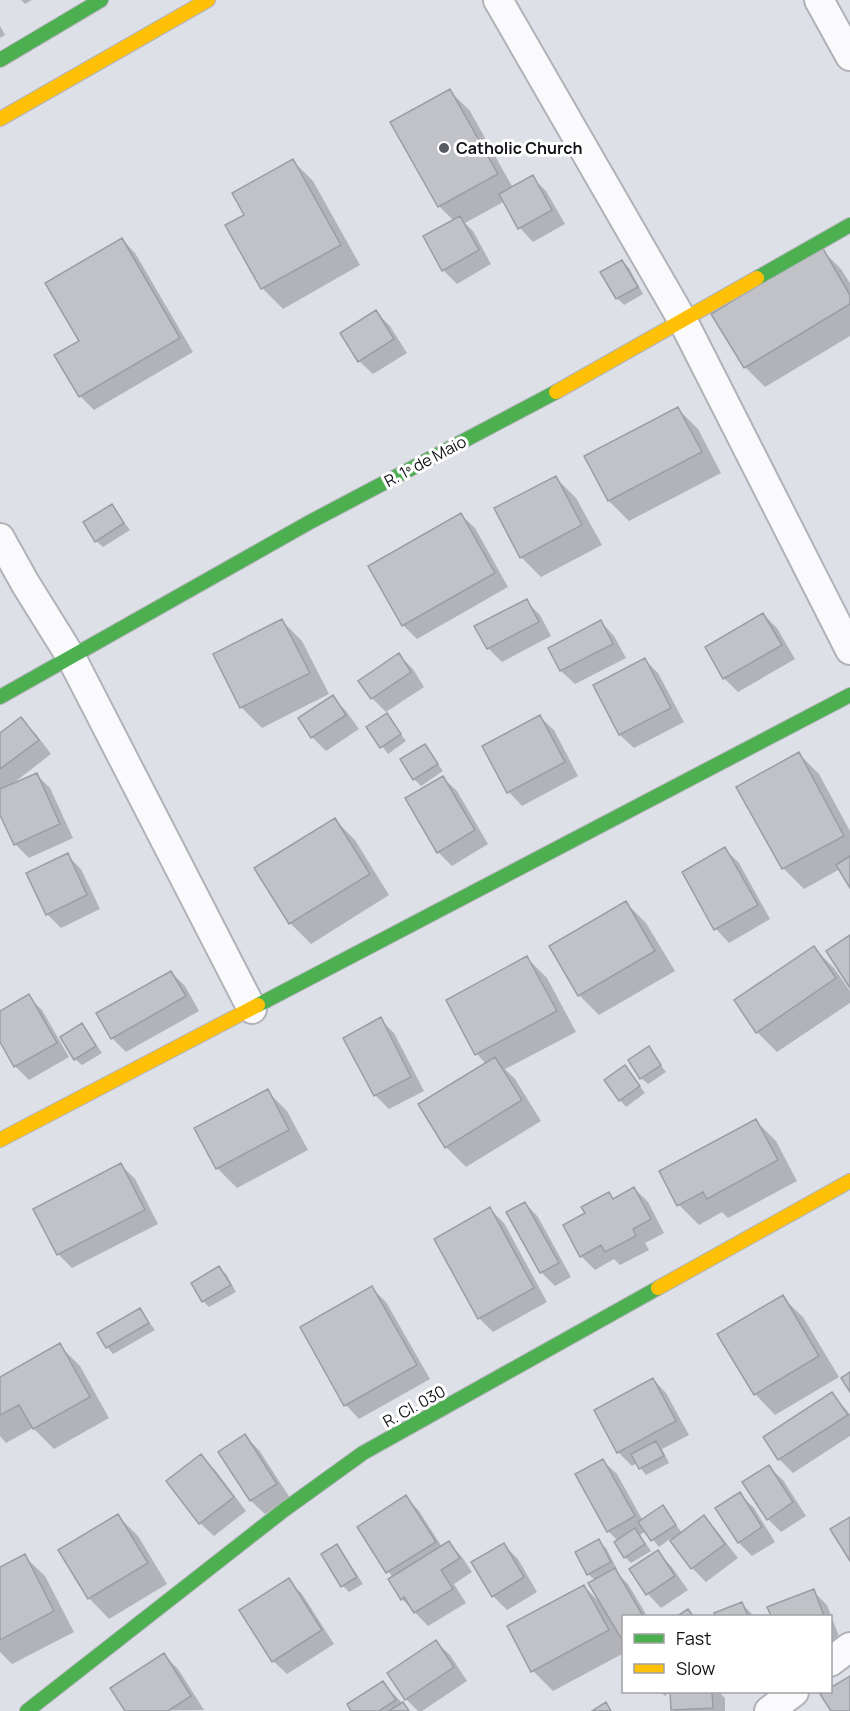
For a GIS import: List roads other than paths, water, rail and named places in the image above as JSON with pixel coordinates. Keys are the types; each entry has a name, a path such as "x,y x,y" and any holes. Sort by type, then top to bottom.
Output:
{"main road":[{"path":"0,119 121,42 208,0"},
{"path":"0,60 101,4"},
{"name":"R. 1º de Maio","path":"0,697 310,522 585,376 850,225"},
{"path":"0,1140 850,695"},
{"name":"R. Cl. 030","path":"27,1711 284,1510 363,1453 850,1182"}],"street":[{"path":"498,0 683,321 850,650"},
{"path":"819,0 850,56"},
{"path":"0,538 71,657 252,1009"},
{"path":"832,1661 850,1647"},
{"path":"769,1711 793,1693"}],"place":[{"name":"Catholic Church","path":"444,148"}]}
